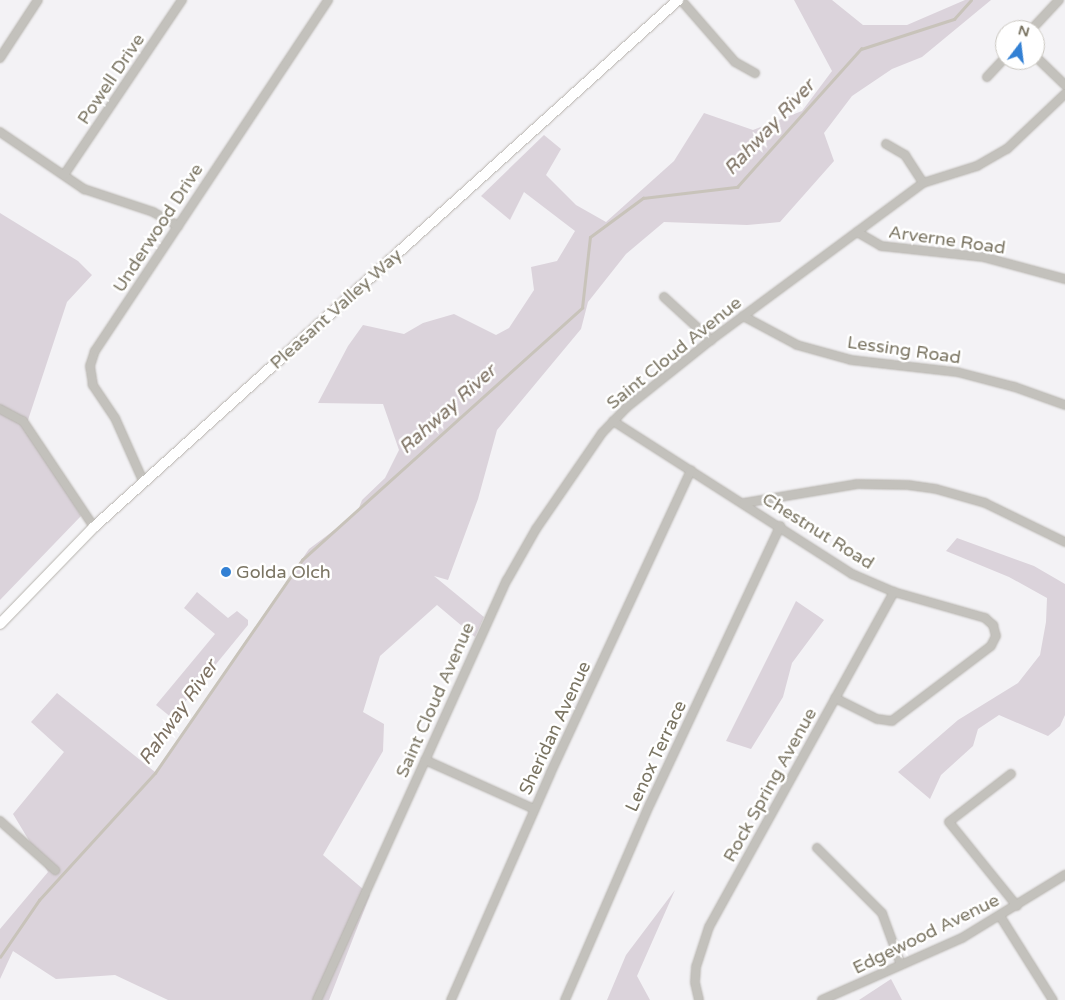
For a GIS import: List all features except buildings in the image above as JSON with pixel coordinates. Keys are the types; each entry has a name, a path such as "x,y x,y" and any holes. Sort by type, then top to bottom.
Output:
{"main road":[{"name":"Pleasant Valley Way","path":"0,624 94,527 679,0"}],"street":[{"path":"0,58 38,0"},
{"name":"Powell Drive","path":"64,176 182,0"},
{"name":"Underwood Drive","path":"144,483 115,418 92,385 90,366 95,351 328,0"},
{"path":"679,0 735,62 755,73"},
{"path":"1040,20 1059,0"},
{"path":"1045,66 1065,85"},
{"path":"988,76 995,69"},
{"name":"Saint Cloud Avenue","path":"317,1000 507,580 536,529 614,421 711,340 923,183 976,166 1007,149 1065,94"},
{"path":"0,132 64,176 97,195 153,212 178,226"},
{"path":"886,144 905,155 923,183"},
{"name":"Arverne Road","path":"857,232 881,246 983,257 1065,278"},
{"path":"664,296 711,340"},
{"name":"Lessing Road","path":"743,316 797,345 851,360 958,372 1015,387 1065,405"},
{"path":"0,409 23,420 94,527"},
{"name":"Chestnut Road","path":"614,421 744,502 852,574 894,592 985,618 993,625 994,642 892,721 877,719 836,698"},
{"name":"Sheridan Avenue","path":"451,1000 534,809 691,470"},
{"path":"744,502 857,484 908,485 936,489 985,503 1065,542"},
{"name":"Lenox Terrace","path":"565,1000 650,804 780,526"},
{"name":"Rock Spring Avenue","path":"699,1000 695,982 696,968 709,926 894,592"},
{"path":"425,760 534,809"},
{"path":"1012,774 949,822 1017,906"},
{"path":"0,821 55,870"},
{"path":"817,848 882,913 901,965"},
{"name":"Edgewood Avenue","path":"823,1000 901,965 1000,916 1065,875"},
{"path":"1000,916 1053,1000"}],"shaded area":[{"path":"794,0 832,0 863,25 907,25 965,0 991,0 922,57 892,69 852,96 824,133 834,161 780,222 747,225 664,222 626,254 588,302 581,329 497,430 478,499 448,580 434,576 484,617 475,637 437,605 380,656 363,712 384,724 383,751 323,855 370,895 329,1000 168,1000 115,975 56,979 13,951 0,979 0,929 48,872 13,814 64,752 31,722 57,693 155,772 309,549 357,513 362,500 385,478 399,450 383,404 318,403 348,346 363,325 404,334 423,323 454,314 496,335 509,328 534,290 531,267 557,261 575,231 524,192 510,220 481,196 544,135 561,149 546,175 576,205 606,222 674,161 704,113 753,130 802,111 832,71"},
{"path":"0,213 78,261 92,275 67,302 27,423 81,516 0,600"},
{"path":"957,538 1034,566 1065,584 1065,715 1060,726 1048,736 999,715 978,729 973,746 941,775 930,799 898,772 958,720 1018,683 1040,655 1046,622 1047,598 1009,577 946,551"},
{"path":"197,592 228,618 237,611 248,620 248,625 172,718 156,705 215,634 184,608"},
{"path":"796,601 824,620 792,663 783,697 751,749 726,741"},
{"path":"675,890 637,976 650,1000 607,1000 626,955"},
{"path":"891,979 902,1000 859,1000"}],"waterway":[{"name":"Rahway River","path":"0,957 39,900 155,773 302,560 582,308 590,237 643,198 737,187 861,49 954,19 971,0"}],"place":[{"name":"Golda Olch","path":"226,572"}]}
